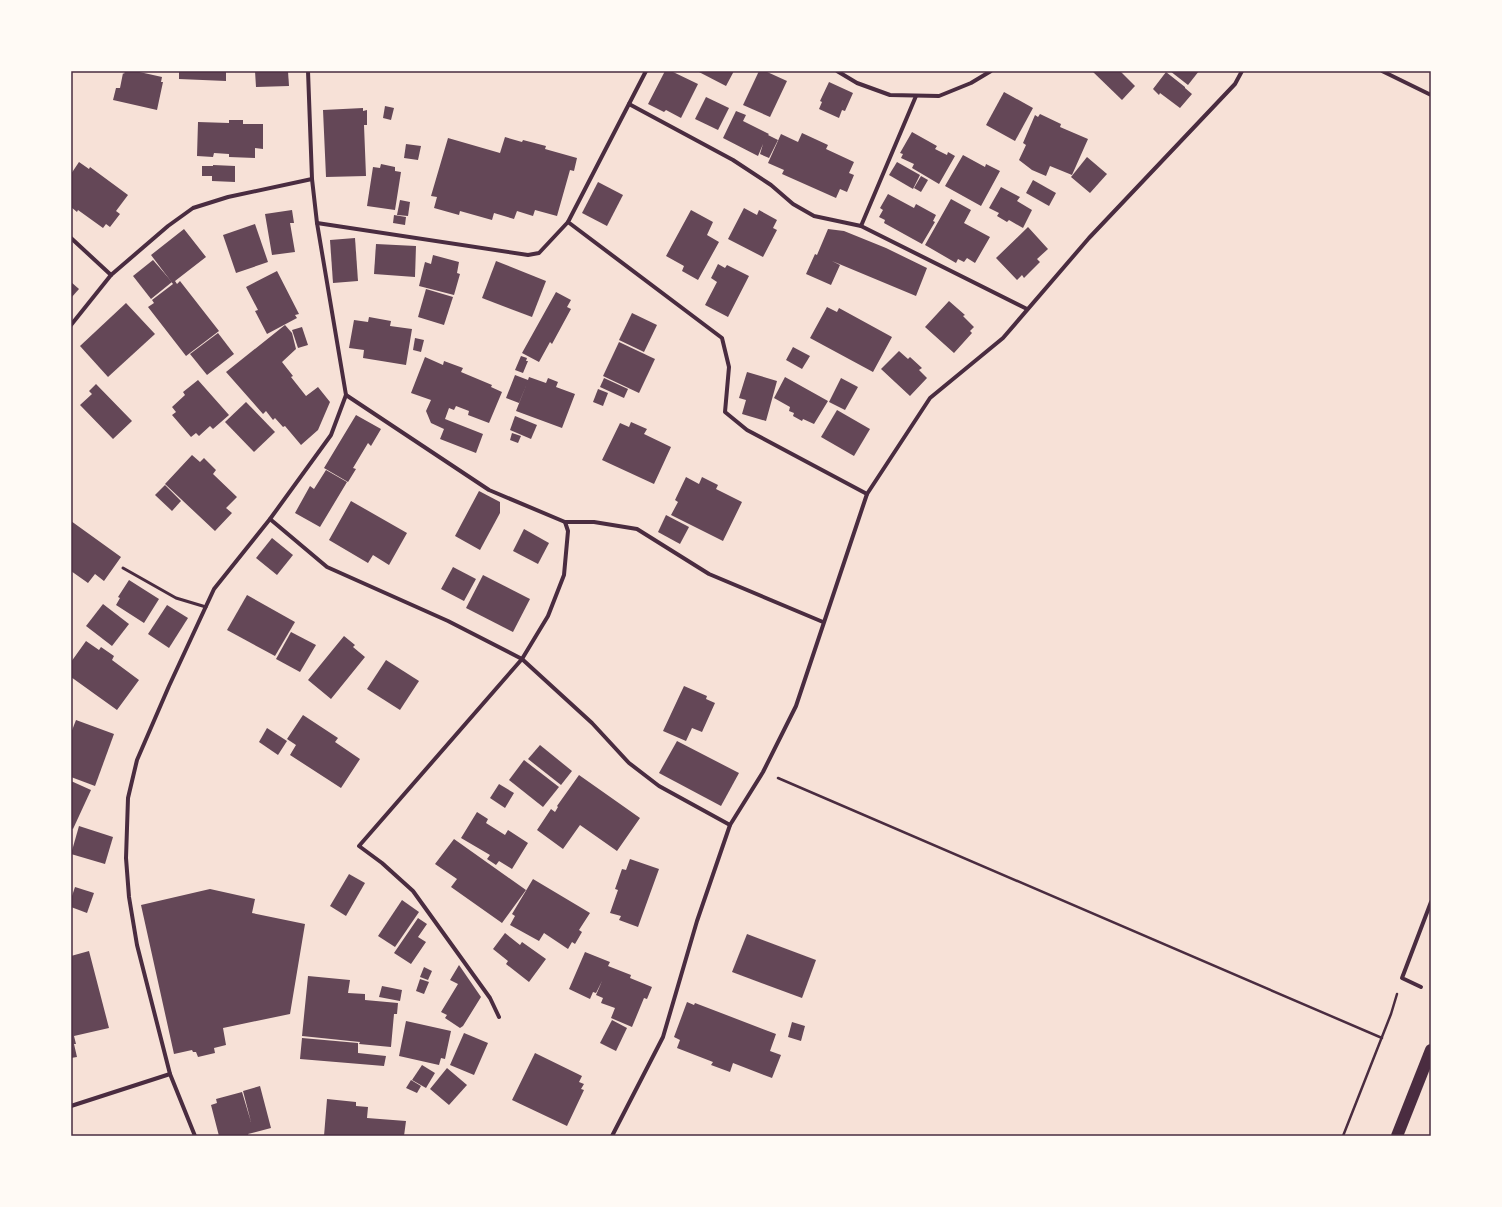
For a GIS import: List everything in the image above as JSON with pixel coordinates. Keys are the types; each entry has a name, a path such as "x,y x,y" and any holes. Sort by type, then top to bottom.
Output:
{"highway":[{"path":"1397,1136 1431,1050"}],"street":[{"path":"195,1136 170,1074 137,945 129,897 126,858 128,798 137,760 169,686 214,589 270,519 331,435 346,395 316,223 312,179 308,71"},
{"path":"316,223 528,254 539,253 568,222 646,71"},
{"path":"837,71 857,83 890,95 916,96 939,96 971,83 991,71"},
{"path":"612,1136 664,1037 697,921 730,825 763,772 796,706 867,494 930,398 1003,338 1089,238 1235,84 1242,71"},
{"path":"1382,71 1431,95"},
{"path":"861,226 916,96"},
{"path":"629,104 733,160 771,185 793,204 814,216 861,226 1028,309"},
{"path":"71,325 111,275 168,226 193,208 228,196 312,179"},
{"path":"568,222 722,338 729,367 725,412 747,430 867,494"},
{"path":"71,238 111,275"},
{"path":"346,395 489,490 565,522 594,522 637,529 709,574 824,622"},
{"path":"270,519 327,567 448,621 522,659 592,723 629,763 659,786 730,825"},
{"path":"498,1017 490,998 413,891 382,863 359,846 522,659 548,616 564,575 568,531 565,522"},
{"path":"1422,987 1402,978 1431,902"},
{"path":"71,1106 170,1074"}],"lane":[{"path":"123,568 176,598 206,606"}],"path":[{"path":"763,772 1382,1038"},
{"path":"1343,1136 1391,1014 1402,978"}],"building":[{"path":"125,71 135,71 162,77 161,82 163,82 157,110 113,100 116,88 120,88 123,73 124,74"},
{"path":"179,71 226,71 226,81 179,79"},
{"path":"255,71 288,71 289,86 256,87"},
{"path":"665,71 671,71 698,84 681,118 666,110 664,112 648,104"},
{"path":"697,71 734,71 726,86"},
{"path":"759,71 765,71 787,81 770,117 743,105"},
{"path":"1092,71 1120,71 1135,86 1122,100"},
{"path":"1170,71 1199,71 1188,85"},
{"path":"1166,72 1192,94 1180,108 1160,93 1159,95 1153,89"},
{"path":"829,82 853,93 845,111 842,110 839,118 819,109 822,102 820,101"},
{"path":"1004,92 1033,108 1015,141 986,125"},
{"path":"706,97 729,108 718,130 695,119"},
{"path":"385,106 394,108 391,120 383,118"},
{"path":"363,108 363,111 367,110 367,125 364,125 366,176 326,177 323,110"},
{"path":"736,111 746,115 743,121 778,140 769,158 760,154 763,144 758,156 723,138"},
{"path":"1040,114 1061,124 1060,127 1088,139 1072,175 1050,166 1046,176 1032,170 1019,160 1026,145 1023,143 1035,115 1038,117"},
{"path":"229,120 243,120 243,124 263,124 263,149 255,148 255,158 229,157 229,154 214,153 213,157 197,156 198,122 229,123"},
{"path":"912,132 937,146 935,149 947,155 948,152 955,156 939,184 912,168 914,164 901,158 903,154 900,153"},
{"path":"802,133 828,145 826,149 854,162 849,173 854,175 847,192 840,189 836,198 782,174 784,170 768,163 781,134 798,142"},
{"path":"505,137 522,142 523,140 546,146 545,149 577,158 574,171 570,170 557,216 535,210 533,216 517,211 514,219 494,213 492,220 460,211 459,215 434,208 437,197 431,196 448,138 500,153"},
{"path":"406,144 421,146 418,160 404,158"},
{"path":"963,155 985,167 986,164 1000,171 981,206 945,186"},
{"path":"1087,157 1107,174 1090,193 1071,177"},
{"path":"79,162 89,169 90,167 128,195 116,211 120,214 110,227 106,224 103,228 78,210 77,212 71,207 71,174"},
{"path":"897,162 920,175 913,189 889,175"},
{"path":"381,164 395,167 395,171 401,172 395,210 367,206 373,167 380,168"},
{"path":"202,166 235,166 235,182 212,181 212,176 202,176"},
{"path":"921,176 928,180 921,192 914,188"},
{"path":"1033,180 1056,193 1049,206 1026,193"},
{"path":"598,182 623,195 607,226 582,213"},
{"path":"1001,187 1020,197 1017,201 1032,210 1023,228 1009,220 1007,222 997,216 999,213 989,208"},
{"path":"888,194 914,208 916,204 936,215 933,221 935,222 922,244 884,223 885,220 879,217 883,210 880,208"},
{"path":"951,199 971,210 964,223 990,237 975,263 967,258 964,262 958,259 956,263 925,245"},
{"path":"400,200 410,202 408,216 397,215"},
{"path":"744,208 757,215 759,210 777,220 773,228 777,230 763,257 728,239"},
{"path":"292,210 294,223 290,223 295,252 272,255 265,214"},
{"path":"691,210 713,222 707,235 719,242 698,280 682,271 684,266 666,256"},
{"path":"394,215 406,217 405,225 393,223"},
{"path":"255,224 268,262 236,273 223,235"},
{"path":"1028,227 1048,249 1037,259 1040,262 1024,278 1022,275 1017,280 996,258"},
{"path":"184,229 206,257 175,281 177,284 180,281 219,331 186,356 148,307 154,303 152,300 173,284 151,255"},
{"path":"828,229 844,231 886,248 927,268 916,296 832,261 840,265 831,285 806,274 815,254 817,255"},
{"path":"355,238 358,281 333,283 330,240"},
{"path":"376,244 416,246 415,277 374,274"},
{"path":"433,255 459,262 457,273 460,274 454,295 419,286 425,262 431,264"},
{"path":"153,260 172,282 151,299 133,276"},
{"path":"496,261 546,281 532,317 482,298"},
{"path":"718,264 725,268 727,265 749,276 728,317 705,305 717,282 711,278"},
{"path":"277,271 299,314 295,315 297,318 267,334 255,311 258,310 246,287"},
{"path":"71,282 79,289 71,298"},
{"path":"426,289 453,297 444,325 418,317"},
{"path":"556,292 571,300 567,307 571,309 552,344 550,342 539,362 522,353"},
{"path":"949,301 965,315 963,316 974,327 970,331 972,333 954,353 925,327"},
{"path":"126,303 155,334 108,377 80,346"},
{"path":"827,307 837,312 839,308 892,337 873,372 810,338"},
{"path":"632,313 657,325 644,352 619,340"},
{"path":"369,317 391,321 390,326 412,329 406,365 363,358 364,350 349,348 354,320 368,322"},
{"path":"285,325 292,333 296,349 282,362 293,376 291,377 306,396 318,387 330,402 318,430 301,445 285,426 283,427 275,418 273,420 266,411 263,414 226,372"},
{"path":"302,327 308,345 298,348 292,330"},
{"path":"218,333 234,354 207,375 190,354"},
{"path":"415,338 424,340 421,352 413,350"},
{"path":"619,342 655,359 639,393 603,376"},
{"path":"793,347 810,356 802,369 786,360"},
{"path":"899,351 908,359 910,357 922,368 919,370 927,378 910,396 881,369"},
{"path":"521,356 527,358 526,361 528,361 523,373 515,370"},
{"path":"425,357 443,365 444,361 463,368 461,372 492,385 491,387 502,392 489,423 468,415 469,411 456,406 454,410 449,408 445,419 483,434 476,453 440,439 444,429 431,423 426,411 431,400 411,393"},
{"path":"747,372 777,381 766,421 742,414 746,400 739,398"},
{"path":"515,375 528,380 529,377 546,383 548,378 558,382 556,387 575,394 562,428 516,411 527,383 519,403 506,398"},
{"path":"785,377 828,401 814,424 803,419 802,421 793,416 794,413 789,411 790,407 774,398"},
{"path":"604,378 628,389 624,398 600,387"},
{"path":"841,378 858,387 845,410 829,402"},
{"path":"198,380 229,415 213,429 210,426 199,436 196,433 191,437 172,415 176,412 172,407 185,395 183,392"},
{"path":"96,384 132,421 113,439 80,405 92,394 89,391"},
{"path":"598,389 608,393 603,406 593,402"},
{"path":"246,402 275,432 254,452 225,422"},
{"path":"837,410 870,429 854,456 821,437"},
{"path":"356,415 381,429 371,446 368,443 353,468 356,469 348,482 324,468"},
{"path":"515,416 537,425 531,439 510,430"},
{"path":"631,422 647,429 644,434 671,447 654,484 602,460 620,423 629,427"},
{"path":"512,433 521,436 518,443 510,440"},
{"path":"192,455 200,462 204,458 216,470 213,474 237,497 226,508 232,513 215,531 165,484"},
{"path":"326,470 347,482 320,527 295,513 310,486 314,489"},
{"path":"686,477 699,484 702,477 718,485 716,489 742,502 723,541 671,515 678,502 675,500"},
{"path":"165,485 181,501 172,511 155,495"},
{"path":"479,491 500,502 500,513 480,550 455,536"},
{"path":"351,501 407,533 389,565 373,555 368,563 329,540"},
{"path":"666,515 689,527 680,544 658,532"},
{"path":"71,521 121,557 104,581 95,574 88,583 71,571"},
{"path":"524,529 549,543 538,564 513,551"},
{"path":"272,538 293,555 277,575 256,558"},
{"path":"453,567 476,579 464,601 441,589"},
{"path":"483,575 530,599 513,632 466,608"},
{"path":"129,580 159,599 144,623 116,605 120,598 118,597"},
{"path":"247,595 295,622 275,656 227,630"},
{"path":"103,604 129,624 112,646 86,626"},
{"path":"167,605 188,618 169,648 148,634"},
{"path":"291,632 316,645 300,672 276,659"},
{"path":"344,636 355,645 353,647 365,657 331,699 308,680"},
{"path":"86,641 99,650 101,647 114,656 112,660 139,680 117,710 71,677 71,662"},
{"path":"386,660 419,681 400,710 367,689"},
{"path":"684,686 707,696 706,699 715,703 702,732 692,728 686,741 663,731"},
{"path":"303,715 338,738 335,742 360,759 341,788 290,755 296,745 287,739"},
{"path":"76,720 114,734 95,786 71,777 71,733"},
{"path":"267,728 287,741 278,755 259,742"},
{"path":"677,741 739,773 721,806 659,773"},
{"path":"540,745 572,771 561,785 528,759"},
{"path":"524,760 559,787 543,807 509,780"},
{"path":"579,775 640,818 617,851 580,825 563,849 537,830 551,809 555,812 558,807 557,806"},
{"path":"71,781 91,790 73,829 71,828"},
{"path":"499,784 514,793 505,808 490,798"},
{"path":"477,812 488,819 486,823 505,835 508,830 528,843 512,869 499,861 496,865 487,859 490,855 461,838"},
{"path":"79,826 113,837 105,864 71,854"},
{"path":"454,839 526,890 502,923 451,887 457,879 435,864"},
{"path":"630,859 659,869 638,927 619,920 621,916 610,913 618,890 615,889 622,869 626,870"},
{"path":"349,874 365,883 346,916 330,906"},
{"path":"533,879 590,913 579,930 582,932 575,944 572,942 568,949 544,933 539,941 510,925 515,916 512,914"},
{"path":"75,887 94,893 87,913 71,907 71,899"},
{"path":"210,889 255,899 252,913 305,924 290,1014 223,1028 226,1045 214,1048 215,1053 198,1057 196,1052 193,1052 192,1050 174,1054 141,905"},
{"path":"402,900 419,912 395,947 378,936"},
{"path":"418,918 427,924 418,937 426,942 411,964 394,953"},
{"path":"505,933 520,945 522,942 546,959 529,982 506,964 508,961 493,949"},
{"path":"747,934 816,960 802,998 732,972"},
{"path":"89,951 109,1028 74,1036 77,1057 71,1058 71,956"},
{"path":"585,952 610,962 608,966 631,975 630,978 652,987 647,999 644,998 632,1027 611,1018 615,1008 601,1003 603,998 596,995 602,981 596,993 593,992 590,999 569,989"},
{"path":"459,965 481,997 463,1026 460,1028 445,1018 447,1015 441,1012 458,984 450,980"},
{"path":"424,967 432,971 428,980 420,977"},
{"path":"308,976 350,980 348,993 365,994 365,1000 398,1003 397,1014 394,1014 391,1047 302,1036"},
{"path":"420,979 429,982 424,994 416,991"},
{"path":"382,986 402,990 400,1001 379,997"},
{"path":"687,1002 694,1005 695,1003 776,1034 770,1051 781,1055 772,1078 733,1063 730,1072 711,1065 713,1062 677,1048 680,1040 674,1037"},
{"path":"612,1020 627,1028 616,1051 600,1043"},
{"path":"406,1021 451,1031 445,1059 441,1058 439,1065 399,1056"},
{"path":"792,1022 805,1026 801,1041 788,1037"},
{"path":"464,1033 488,1043 474,1075 450,1065"},
{"path":"302,1038 358,1043 358,1053 386,1056 384,1066 300,1059"},
{"path":"535,1053 582,1076 579,1082 584,1084 581,1089 584,1090 567,1126 512,1100"},
{"path":"422,1065 435,1073 426,1088 412,1080"},
{"path":"447,1068 467,1085 449,1105 430,1089"},
{"path":"411,1080 421,1086 417,1093 406,1088"},
{"path":"260,1086 271,1128 248,1134 249,1136 219,1136 211,1105 217,1103 216,1099 242,1092 251,1122 243,1091"},
{"path":"327,1099 356,1102 356,1106 368,1107 367,1118 406,1121 404,1136 324,1136"}]}
